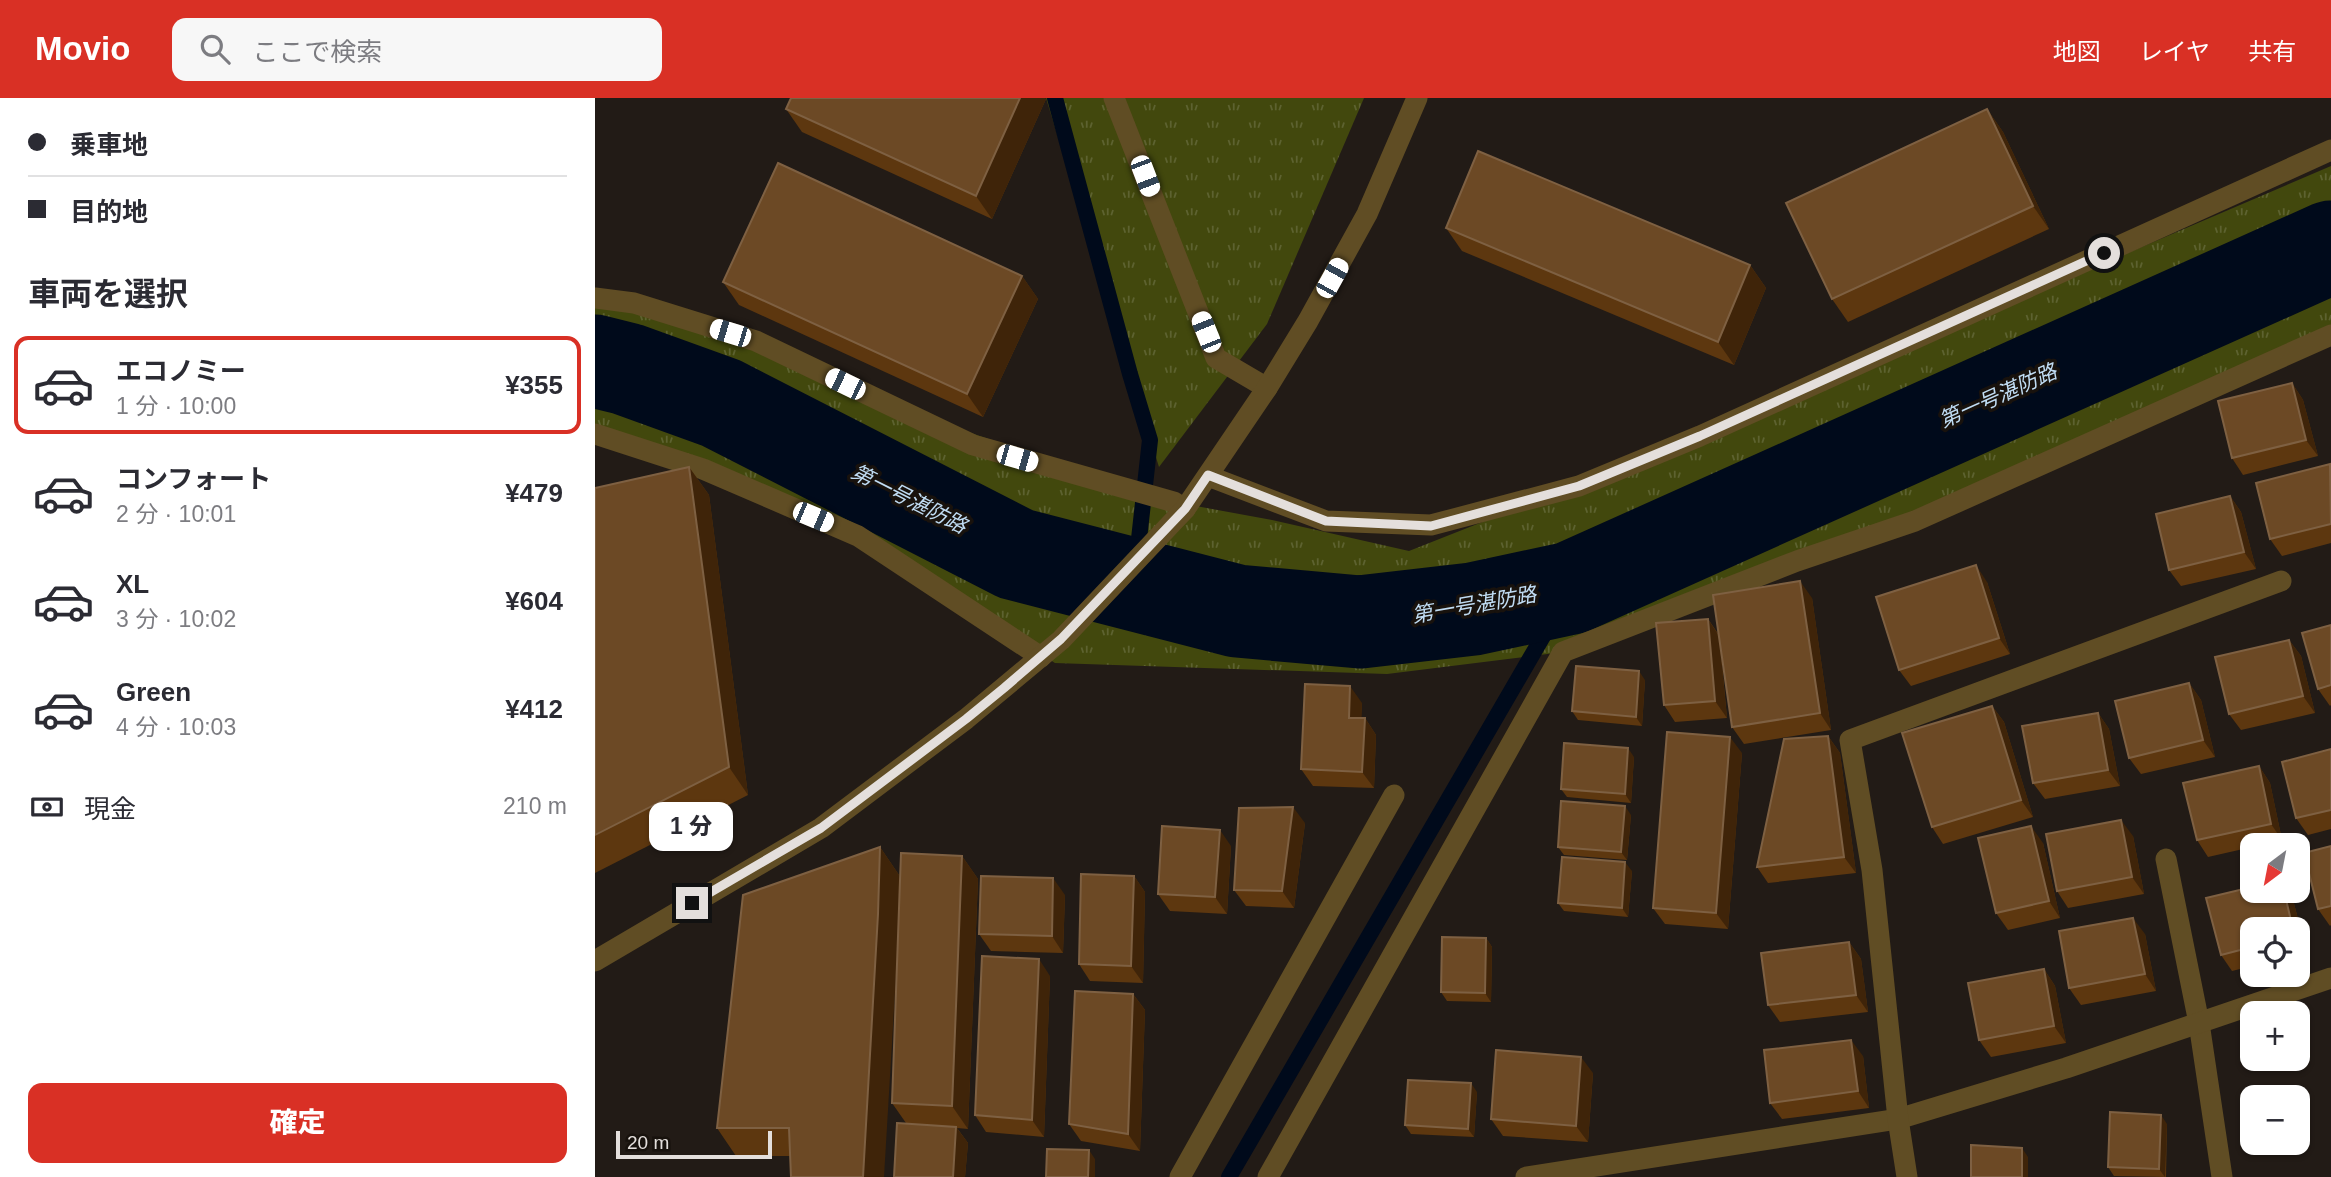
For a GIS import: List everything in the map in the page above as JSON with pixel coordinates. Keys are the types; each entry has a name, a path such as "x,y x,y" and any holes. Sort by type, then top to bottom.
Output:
{"street":[{"path":"1114,98 1216,358 1267,388"},
{"path":"595,961 821,828 966,719 1061,639 1185,509 1267,388 1308,321 1367,214 1417,98"},
{"path":"1208,475 1326,521 1431,526 1579,486 1712,430 2331,150"},
{"path":"595,298 634,303 756,341 973,445 1174,502 1185,509"},
{"path":"1268,1177 1563,652 1797,561 1915,521 2331,335"},
{"path":"595,434 703,469 857,536 1041,657"},
{"path":"1907,1177 1898,1119 1872,870 1850,740 2281,582"},
{"path":"1180,1177 1394,795"},
{"path":"2166,859 2199,1023 2222,1177"},
{"path":"1526,1177 1898,1119 2066,1068 2331,978"}],"green space":[{"path":"1046,98 1364,98 1267,324 1159,467"},
{"path":"2331,166 2331,333 1797,561 1563,652 1387,674 1055,663 858,536 595,439 595,303 652,309 889,405 1174,502 1272,520 1409,551 1700,436"}],"building":[{"path":"791,98 1020,98 976,196 786,109"},
{"path":"1987,109 2033,206 1832,299 1786,203"},
{"path":"1478,151 1750,265 1718,342 1446,228"},
{"path":"778,163 1022,276 967,394 723,282"},
{"path":"2292,383 2306,440 2232,458 2218,401"},
{"path":"2330,464 2331,524 2270,539 2256,483"},
{"path":"689,467 729,767 595,835 595,488"},
{"path":"2230,496 2244,552 2169,570 2156,514"},
{"path":"1976,565 1999,638 1899,670 1876,597"},
{"path":"1800,581 1820,713 1732,727 1713,595"},
{"path":"1708,619 1715,701 1664,705 1656,623"},
{"path":"2331,625 2331,685 2318,689 2302,633"},
{"path":"2289,640 2303,696 2229,714 2215,657"},
{"path":"1576,666 1639,671 1636,717 1572,711"},
{"path":"2189,683 2203,740 2129,758 2115,701"},
{"path":"1305,684 1350,686 1349,718 1365,718 1362,772 1301,769"},
{"path":"1992,706 2021,800 1932,827 1902,733"},
{"path":"2098,713 2108,770 2033,783 2022,726"},
{"path":"1667,732 1730,737 1716,913 1653,908"},
{"path":"1828,736 1844,857 1757,867 1784,739"},
{"path":"1564,743 1628,748 1625,794 1561,789"},
{"path":"2331,749 2331,810 2296,818 2282,762"},
{"path":"2259,766 2271,824 2197,840 2183,783"},
{"path":"1561,801 1625,806 1621,852 1558,847"},
{"path":"1293,807 1282,891 1234,890 1239,808"},
{"path":"2121,820 2132,877 2057,891 2046,834"},
{"path":"1162,826 1220,830 1215,897 1158,894"},
{"path":"2031,826 2049,901 1996,913 1978,838"},
{"path":"2331,846 2331,906 2318,909 2310,877 2310,851"},
{"path":"880,847 863,1177 791,1177 789,1128 717,1128 743,895"},
{"path":"901,853 962,856 952,1106 892,1103"},
{"path":"1562,857 1625,862 1622,908 1558,903"},
{"path":"1081,874 1134,876 1131,966 1079,964"},
{"path":"981,876 1053,878 1052,936 979,934"},
{"path":"2240,890 2240,903 2287,903 2290,917 2240,917 2240,950 2221,955 2206,898"},
{"path":"2133,918 2145,974 2069,988 2059,931"},
{"path":"1442,937 1486,938 1485,993 1441,992"},
{"path":"1849,942 1856,995 1768,1005 1761,953"},
{"path":"982,956 1039,959 1032,1120 975,1115"},
{"path":"2044,969 2054,1026 1979,1040 1968,983"},
{"path":"1075,991 1133,994 1128,1134 1069,1124"},
{"path":"1851,1040 1858,1091 1770,1103 1764,1050"},
{"path":"1496,1050 1581,1057 1576,1126 1491,1119"},
{"path":"1408,1080 1471,1083 1468,1129 1405,1125"},
{"path":"2110,1112 2161,1115 2159,1169 2108,1167"},
{"path":"897,1123 956,1127 953,1177 894,1177"},
{"path":"1971,1145 2022,1148 2022,1177 1971,1177"},
{"path":"1047,1149 1089,1150 1088,1177 1046,1177"}],"waterway":[{"path":"1055,98 1150,440 1134,584"},
{"name":"第一号湛防路","path":"595,361 627,369 721,403 1016,554 1237,611 1360,622 1473,609 1571,588 2331,247"},
{"path":"1229,1177 1571,588"}],"route":[{"path":"692,903 821,828 1004,688 1061,639 1185,509 1208,475 1326,521 1431,526 1579,486 1700,436 2104,253"}]}
